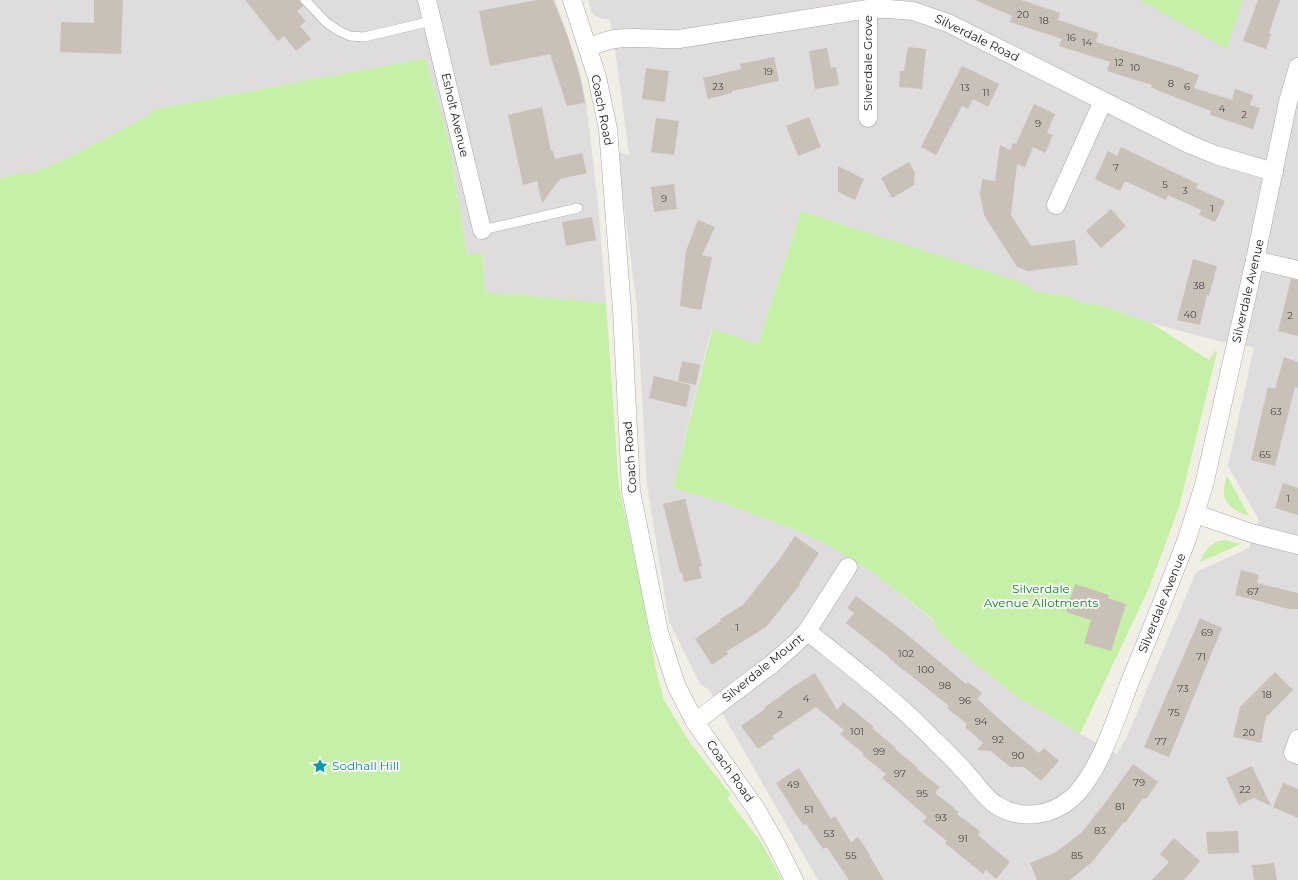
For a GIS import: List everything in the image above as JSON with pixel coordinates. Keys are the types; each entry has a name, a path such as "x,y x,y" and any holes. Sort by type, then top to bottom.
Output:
{"street":[{"name":"Esholt Avenue","path":"427,0 482,230"},
{"name":"Coach Road","path":"572,0 597,77 608,129 622,309 631,492 659,632 676,685 695,722 756,809 781,853 794,880"},
{"name":"Silverdale Road","path":"588,47 614,39 696,37 868,9 913,10 948,23 1191,145 1216,155 1274,172"},
{"name":"Silverdale Grove","path":"868,9 868,118"},
{"name":"Silverdale Avenue","path":"807,632 882,693 922,728 950,755 984,794 995,804 1008,811 1020,814 1048,812 1059,807 1071,798 1083,785 1095,766 1116,718 1196,514 1204,485 1255,260 1288,102 1298,67"},
{"path":"1056,205 1103,101"},
{"path":"1255,260 1298,270"},
{"path":"1196,514 1251,533 1298,545"},
{"name":"Silverdale Mount","path":"695,722 772,664 807,632 848,567"},
{"path":"1298,739 1293,753 1298,755"}],"lane":[{"path":"305,0 327,23 350,36 364,37 432,21"},
{"path":"482,230 578,208"}],"shaded area":[{"path":"0,0 555,0 579,70 586,101 598,204 606,303 485,292 482,252 467,255 448,138 425,58 155,109 146,117 63,160 27,176 25,172 0,178"},
{"path":"588,0 1298,0 1298,880 818,880 709,690 700,684 669,621 647,485 637,307 617,152 629,155 610,20 599,18 592,13","holes":["801,211 1021,282 1034,291 1067,296 1082,303 1100,305 1151,323 1218,341 1254,347 1228,466 1259,520 1249,548 1196,572 1126,739 1117,754 1016,696 955,647 937,630 933,620 872,572 830,545 796,530 718,501 673,488 711,329 758,344"]}],"green space":[{"path":"1140,0 1242,0 1227,49"},
{"path":"425,58 448,138 467,255 482,252 485,292 606,303 619,487 640,582 657,675 664,700 688,740 731,795 727,798 761,842 782,880 0,880 0,178 25,172 27,175 63,160 146,117 155,109"},
{"name":"Silverdale Avenue Allotments","path":"801,211 1022,282 1034,291 1067,296 1082,303 1100,305 1151,323 1209,360 1216,350 1217,352 1179,507 1149,588 1080,734 1016,696 955,647 937,630 933,619 872,572 830,546 796,530 718,501 673,488 712,329 758,344"},
{"path":"1227,476 1249,516 1235,510 1227,502 1224,491"},
{"path":"1224,540 1241,544 1200,562 1209,547 1219,541"}],"building":[{"path":"94,0 123,0 121,54 60,52 61,22 94,23"},
{"path":"245,0 299,0 303,6 297,11 306,21 300,26 311,39 296,51 284,36 278,41"},
{"path":"537,0 553,0 568,37 580,76 585,103 567,106 550,54 490,66 479,11"},
{"path":"975,0 1021,0 1060,13 1058,20 1098,33 1096,42 1199,75 1194,88 1232,100 1235,89 1253,95 1250,105 1260,108 1253,129 1210,115 1211,111 1159,91 1151,87 1152,85 1107,71 1110,62 1059,46 1062,39 1010,22 1012,16"},
{"path":"1258,0 1280,0 1269,33 1271,34 1266,49 1243,41"},
{"path":"908,47 926,49 922,89 899,87 900,71 904,71"},
{"path":"827,48 831,68 836,67 839,85 815,89 809,51"},
{"path":"774,57 779,81 732,91 732,93 708,99 703,78 741,69 740,64"},
{"path":"962,66 999,84 988,107 973,99 968,109 962,106 936,155 921,147"},
{"path":"646,68 669,71 665,102 642,99"},
{"path":"1034,104 1055,114 1047,133 1053,135 1045,153 1033,147 1025,167 1017,164 1011,215 1031,246 1075,240 1078,265 1028,271 1017,267 984,215 980,194 982,179 995,181 1000,145 1010,150 1013,143 1016,144"},
{"path":"542,107 551,151 553,151 555,159 582,153 587,173 560,179 542,203 537,181 523,185 508,115"},
{"path":"809,117 821,147 798,156 786,126"},
{"path":"656,118 679,121 674,155 651,152"},
{"path":"1121,147 1198,184 1196,188 1225,201 1215,222 1199,215 1201,210 1168,195 1166,200 1125,181 1120,191 1095,179 1108,151 1117,156"},
{"path":"909,162 915,173 914,185 892,198 881,178"},
{"path":"838,166 864,179 855,200 838,192"},
{"path":"674,184 677,209 654,212 651,187"},
{"path":"1111,209 1126,226 1101,248 1086,231"},
{"path":"592,217 596,240 566,246 562,222"},
{"path":"698,220 715,227 702,255 712,257 701,310 680,306 686,251"},
{"path":"1193,259 1217,266 1209,296 1207,295 1200,325 1177,320"},
{"path":"1291,279 1298,280 1298,336 1278,331"},
{"path":"1284,357 1298,362 1298,388 1295,387 1275,466 1251,460 1268,387 1275,389"},
{"path":"682,361 700,365 696,385 678,381"},
{"path":"654,376 691,385 686,407 649,398"},
{"path":"1283,483 1298,488 1298,515 1275,508"},
{"path":"685,499 702,566 699,567 702,578 684,582 682,572 680,573 663,504"},
{"path":"795,536 819,553 799,584 800,585 766,627 727,651 728,654 712,665 695,639 721,621 720,619 743,605 781,557"},
{"path":"1241,570 1259,575 1257,583 1298,593 1298,609 1289,609 1235,595"},
{"path":"1075,584 1109,595 1108,598 1126,604 1111,651 1084,643 1091,620 1066,612"},
{"path":"856,596 904,632 966,684 968,682 982,693 977,699 1039,753 1044,748 1059,761 1041,781 1024,767 1010,767 991,751 977,750 983,743 965,727 967,724 947,708 949,706 846,623 854,613 847,608"},
{"path":"1200,618 1222,628 1169,757 1144,747"},
{"path":"1275,672 1293,690 1266,717 1261,743 1233,737 1240,707"},
{"path":"815,673 837,710 843,702 874,727 872,728 918,768 917,769 940,787 935,793 959,812 957,814 981,832 978,835 1010,862 996,879 986,870 983,874 945,843 947,841 923,822 927,817 882,778 886,774 862,755 864,754 840,734 844,730 816,707 772,736 774,738 758,749 741,726 789,689"},
{"path":"1133,764 1158,782 1146,799 1143,798 1125,823 1124,822 1092,862 1070,880 1037,880 1030,863 1056,852 1082,832"},
{"path":"1252,766 1271,806 1254,798 1239,805 1226,778"},
{"path":"799,768 831,819 835,816 851,842 858,837 884,880 849,880 827,847 823,849 806,824 803,825 776,783"},
{"path":"1283,783 1298,789 1298,818 1273,807"},
{"path":"1238,831 1239,853 1208,854 1206,832"},
{"path":"1174,838 1200,861 1184,880 1152,880 1169,862 1160,854"},
{"path":"1274,863 1277,880 1254,880 1252,865"}],"place":[{"name":"Sodhall Hill","path":"320,766"}]}
